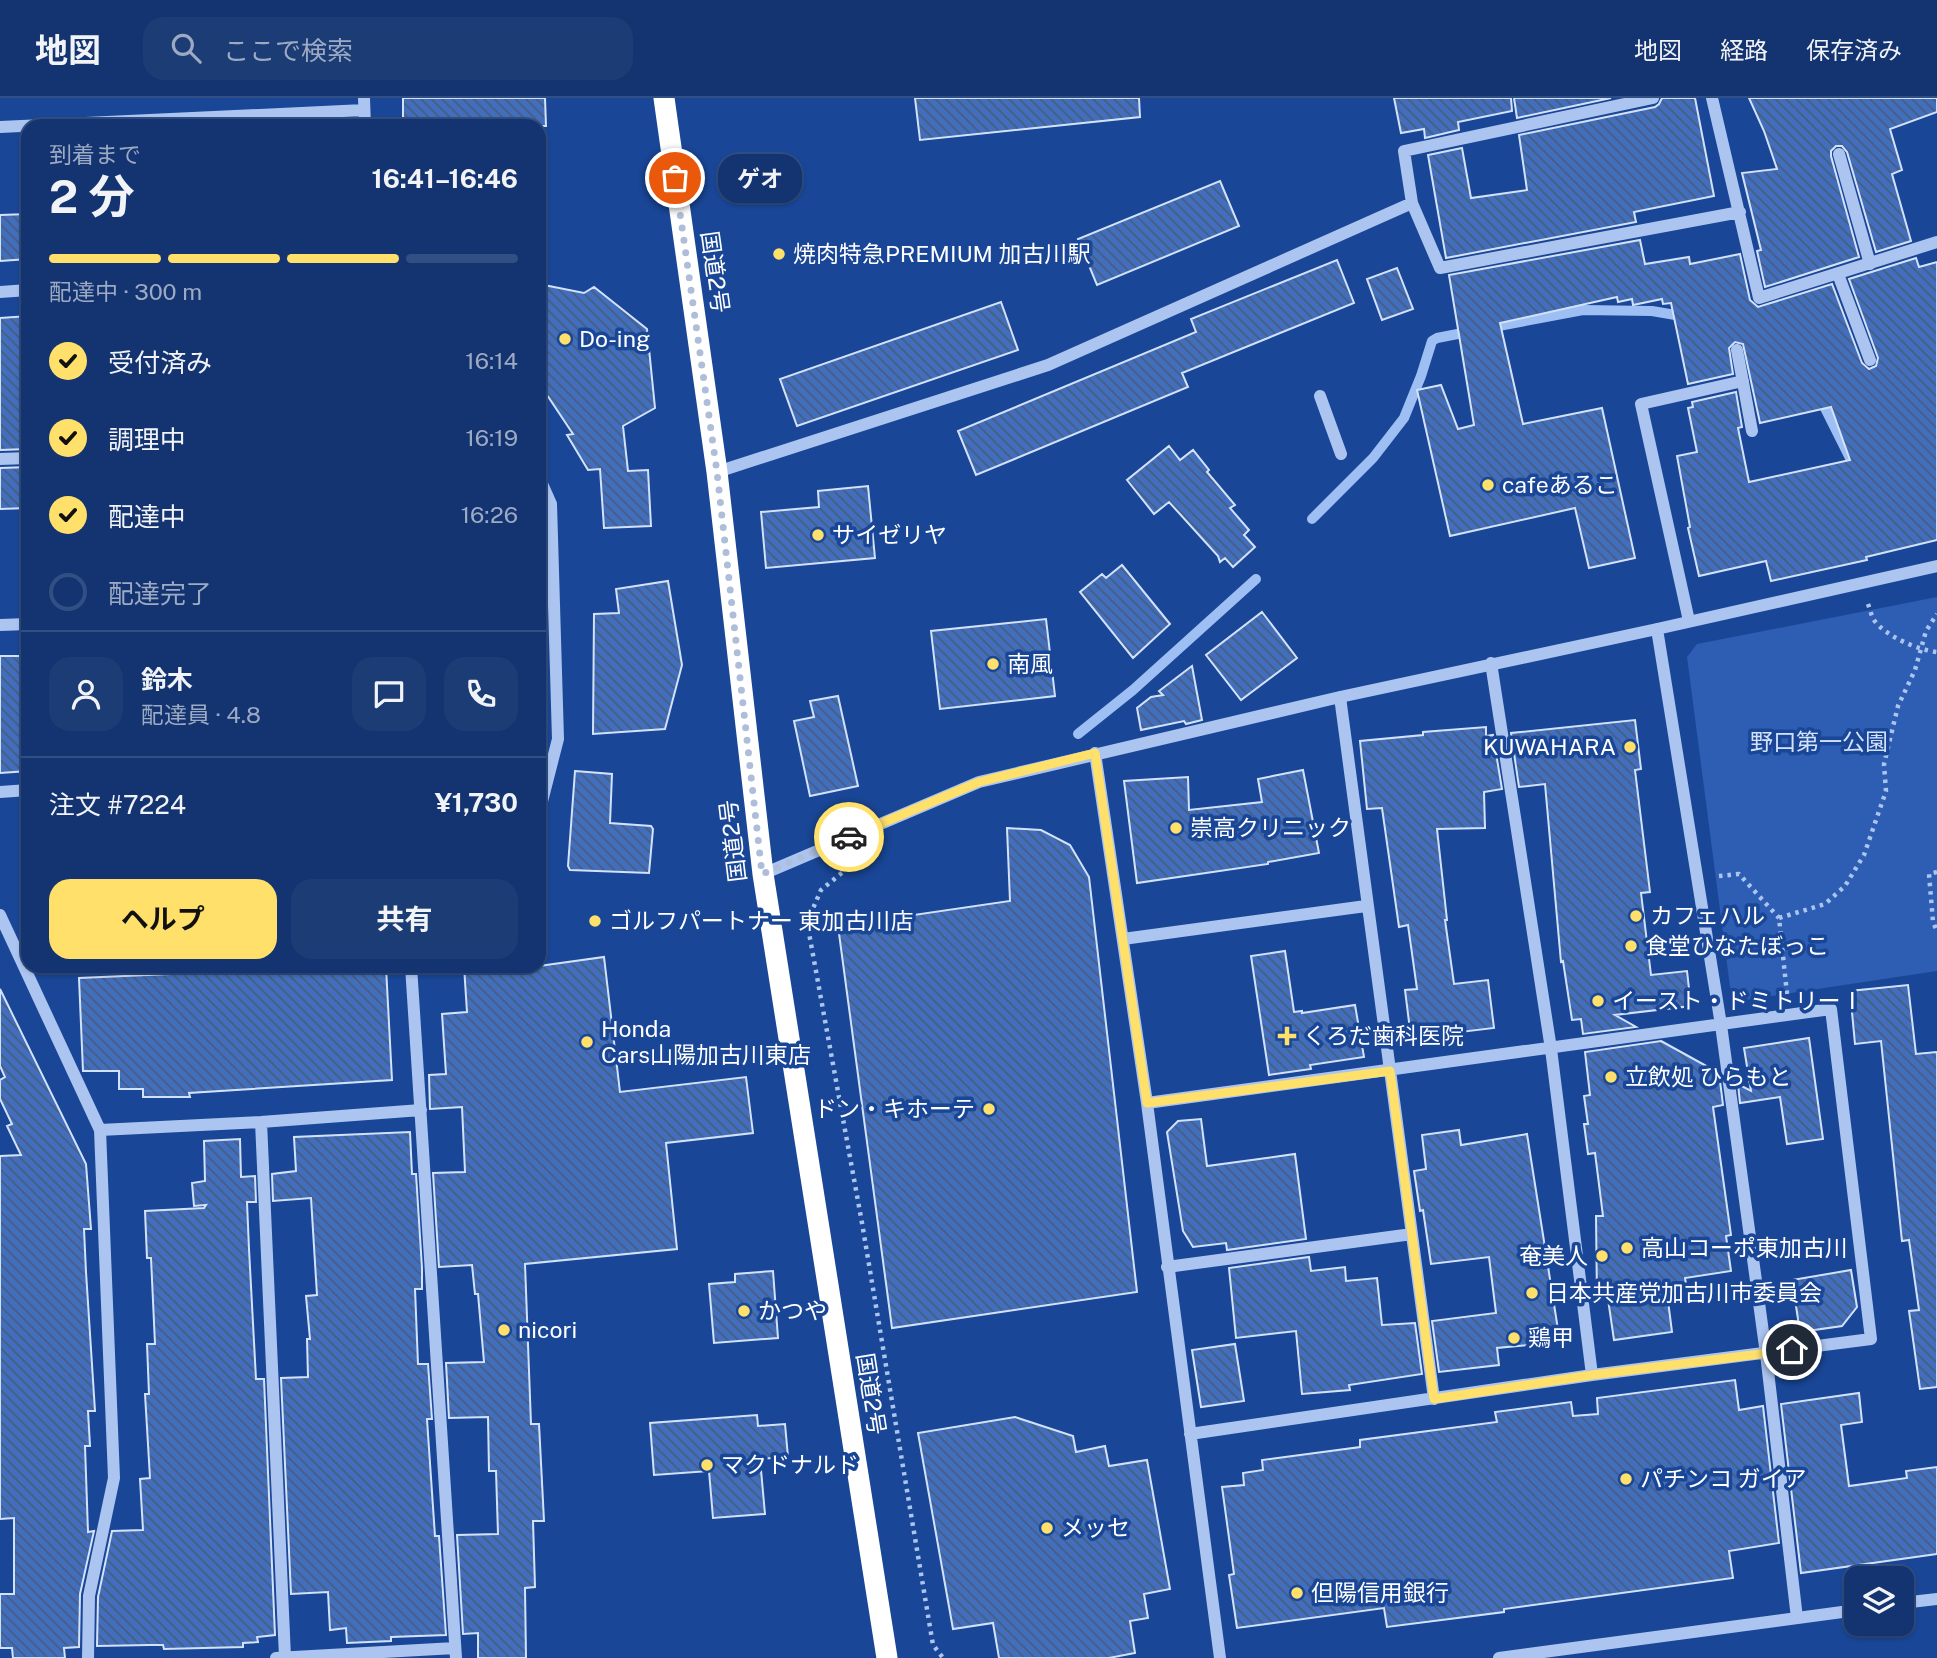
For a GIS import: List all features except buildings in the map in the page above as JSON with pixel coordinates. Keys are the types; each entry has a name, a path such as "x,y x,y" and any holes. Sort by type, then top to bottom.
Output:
{"highway":[{"name":"国道2号","path":"664,98 717,472 762,874 887,1658"}],"street":[{"path":"1653,98 1404,151 1412,203 1440,268 1740,212"},
{"path":"1712,98 1759,298 1937,242"},
{"path":"127,119 364,104"},
{"path":"0,127 21,126"},
{"path":"1839,154 1870,264"},
{"path":"717,472 1048,365 1412,203"},
{"path":"1838,274 1870,360"},
{"path":"0,292 21,290"},
{"path":"1737,349 1752,431"},
{"path":"1689,621 1641,404 1742,381"},
{"path":"1320,396 1341,454"},
{"path":"0,459 21,458"},
{"path":"546,493 551,504 558,739 546,786"},
{"path":"762,874 979,782 1340,697 1937,566"},
{"path":"0,625 21,624"},
{"path":"1657,629 1721,1025 1766,1354 1797,1618"},
{"path":"1491,663 1551,1049 1592,1375"},
{"path":"1340,697 1434,1399"},
{"path":"1095,753 1147,1103 1220,1658"},
{"path":"0,792 21,790"},
{"path":"1123,939 1366,905"},
{"path":"0,915 21,953"},
{"path":"30,973 100,1130 114,1478 89,1596 88,1658"},
{"path":"261,1122 281,1658 455,1653 411,973"},
{"path":"1147,1103 1831,1009 1871,1339 1592,1375 1190,1434"},
{"path":"100,1130 421,1110"},
{"path":"1167,1267 1412,1234"},
{"path":"1914,1602 1937,1599"},
{"path":"1499,1658 1844,1612"}],"path":[{"path":"1868,604 1872,618 1881,628 1921,650 1937,652"},
{"path":"1779,918 1825,904 1845,886 1864,855 1886,791 1884,764 1898,706 1915,670 1926,631 1937,614"},
{"path":"857,861 821,890 807,922 862,1223 933,1644 943,1658"},
{"path":"1937,872 1929,874 1933,922 1937,931"},
{"path":"1697,878 1739,874 1779,918 1789,1015"}],"green space":[{"name":"野口第一公園","path":"1937,597 1937,971 1732,1002 1687,657 1697,644"}],"waterway":[{"path":"1488,328 1583,310 1652,311 1687,317"},
{"path":"1312,519 1373,458 1404,418 1432,341 1473,331"},
{"path":"1819,396 1854,466"},
{"path":"1078,734 1133,690 1256,579"}],"way so far":[{"path":"675,178 717,472 762,874 849,837"}],"place":[{"name":"ゲオ","path":"675,178"},
{"name":"焼肉特急PREMIUM 加古川駅","path":"779,254"},
{"name":"Do-ing","path":"565,339"},
{"name":"cafeあるこ","path":"1488,485"},
{"name":"サイゼリヤ","path":"818,535"},
{"name":"南風","path":"993,664"},
{"name":"KUWAHARA","path":"1630,747"},
{"name":"崇高クリニック","path":"1176,828"},
{"name":"カフェハル","path":"1636,916"},
{"name":"ゴルフパートナー 東加古川店","path":"595,921"},
{"name":"食堂ひなたぼっこ","path":"1631,946"},
{"name":"イースト・ドミトリーⅠ","path":"1598,1001"},
{"name":"くろだ歯科医院","path":"1287,1036"},
{"name":"Honda Cars山陽加古川東店","path":"587,1042"},
{"name":"立飲処 ひらもと","path":"1611,1077"},
{"name":"ドン・キホーテ","path":"989,1109"},
{"name":"高山コーポ東加古川","path":"1627,1248"},
{"name":"奄美人","path":"1602,1256"},
{"name":"日本共産党加古川市委員会","path":"1532,1293"},
{"name":"かつや","path":"744,1311"},
{"name":"nicori","path":"504,1330"},
{"name":"鶏甲","path":"1514,1338"},
{"name":"マクドナルド","path":"707,1465"},
{"name":"パチンコ ガイア","path":"1626,1479"},
{"name":"メッセ","path":"1047,1528"},
{"name":"但陽信用銀行","path":"1297,1593"}],"route":[{"path":"849,837 979,782 1095,753 1147,1103 1390,1071 1434,1399 1592,1375 1792,1350"}]}
